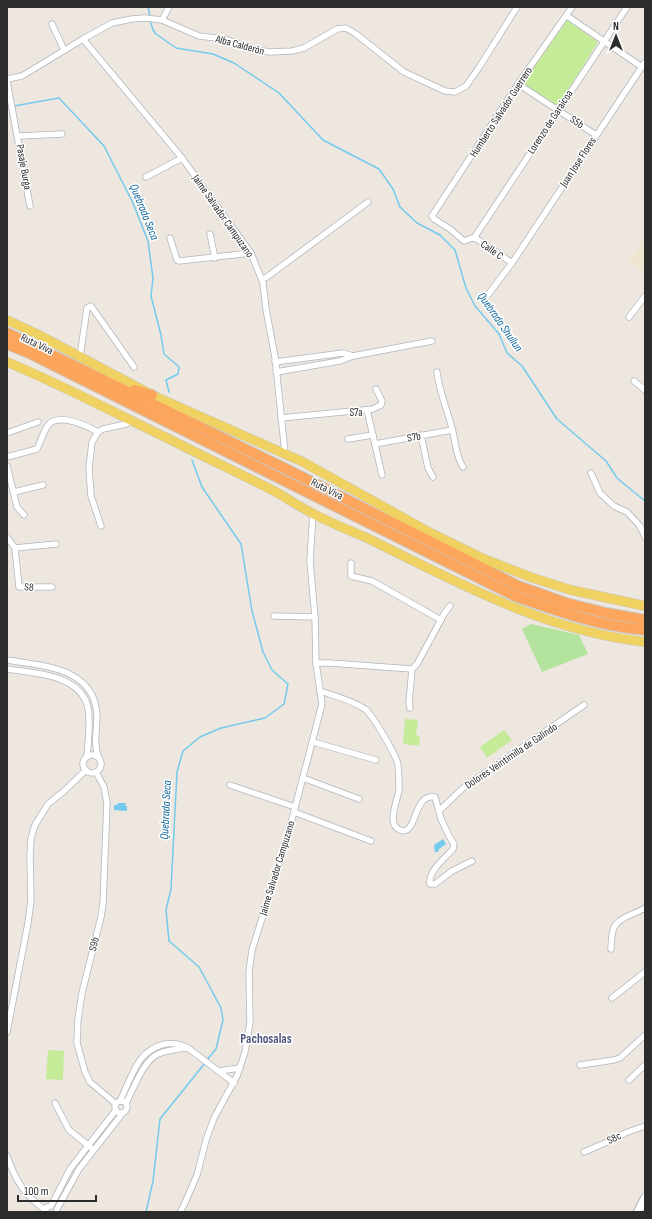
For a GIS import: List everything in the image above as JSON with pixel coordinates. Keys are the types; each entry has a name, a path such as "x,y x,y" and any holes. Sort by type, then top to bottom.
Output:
{"highway":[{"name":"Ruta Viva","path":"7,333 284,468 518,586 566,603 606,613 645,620"},
{"name":"Ruta Viva","path":"7,344 29,353 515,596 563,613 604,624 645,630"},
{"path":"110,383 152,395"}],"main road":[{"name":"Ruta Viva","path":"7,320 39,335 152,395 285,453 427,531 484,559 533,578 571,590 645,606"},
{"path":"7,362 133,421 277,493 313,514 505,605 549,621 583,631 618,639 645,642"}],"street":[{"path":"159,19 169,7"},
{"name":"Alba Calderón","path":"7,80 22,76 112,23 145,18 159,19 199,36 225,39 257,50 270,52 292,51 304,48 337,28 346,28 356,34 404,72 444,91 455,92 466,86 517,7"},
{"name":"Humberto Salvador Guerrero","path":"432,218 518,84 572,7"},
{"name":"Lorenzo de Garaicoa","path":"474,238 627,7"},
{"path":"567,16 643,64"},
{"path":"52,24 64,50"},
{"name":"Jaime Salvador Campuzano","path":"83,39 182,158 251,253 262,279 275,362 285,453"},
{"name":"Juan Jose Flores","path":"484,300 512,263 643,64"},
{"name":"Pasaje Burga","path":"7,80 30,206"},
{"name":"S5b","path":"518,84 559,109 596,135"},
{"path":"18,136 62,134"},
{"path":"146,177 182,158"},
{"path":"262,279 368,202"},
{"name":"Calle C","path":"432,218 450,229 464,241 474,238 512,263"},
{"path":"210,234 215,258"},
{"path":"170,238 178,261 251,253"},
{"path":"629,316 645,296"},
{"path":"80,357 87,308 91,306 134,367"},
{"path":"276,372 340,361 353,356 432,341"},
{"path":"275,362 343,353 353,356"},
{"path":"437,372 438,384 452,430 457,457 463,467"},
{"path":"634,381 645,390"},
{"path":"367,410 379,408 381,405 381,396 376,389"},
{"name":"S7a","path":"281,418 367,410 382,475"},
{"path":"7,457 37,449 48,424 57,420 77,421 98,432"},
{"path":"102,526 91,496 89,468 92,442 98,432 103,429 133,421"},
{"path":"7,433 38,422"},
{"name":"S7b","path":"375,444 452,430"},
{"path":"348,439 373,435"},
{"path":"421,435 428,468 433,477"},
{"path":"7,466 17,507 24,516"},
{"path":"590,473 600,493 614,506 627,512 640,526 645,537"},
{"path":"14,492 43,485"},
{"name":"Jaime Salvador Campuzano","path":"180,1212 196,1175 214,1118 234,1083 245,1052 250,1022 250,972 252,950 284,846 322,704 316,663 315,617 310,561 313,514"},
{"path":"7,537 15,548 56,544"},
{"name":"S8","path":"15,548 19,587 52,587"},
{"path":"351,563 351,576 372,581 441,620"},
{"path":"410,708 409,703 412,669 417,664 444,614 450,606"},
{"path":"274,616 315,617"},
{"path":"7,660 48,666 64,671 74,676 85,686 93,698 96,707 96,749 100,761 100,767 96,772 93,773 84,768 84,762 87,757 89,713 86,700 82,694 71,685 53,676 7,669"},
{"path":"316,663 412,669"},
{"path":"320,691 342,698 367,710 390,747 397,762 399,790 392,818 395,826 400,830 405,830 411,826 420,804 425,798 430,796 435,797 440,810 441,819 454,844 453,849 432,873 430,884 435,884 452,871 472,861"},
{"name":"Dolores Veintimilla de Galindo","path":"440,810 463,788 584,705"},
{"path":"312,742 376,760"},
{"path":"87,757 93,756 98,758"},
{"path":"7,1032 29,915 32,885 30,856 31,838 35,825 48,804 86,770"},
{"name":"S9b","path":"96,772 104,787 107,803 103,903 101,917 82,993 78,1018 77,1043 85,1072 90,1082 119,1104 119,1113 122,1114"},
{"path":"303,778 359,799"},
{"path":"230,785 294,809 371,841"},
{"path":"610,949 613,928 618,921 645,908"},
{"path":"612,998 645,972"},
{"path":"580,1065 620,1058 645,1035"},
{"path":"7,1156 12,1171 23,1190 33,1202 44,1211 51,1206 70,1169 119,1104 140,1060 147,1052 156,1047 174,1043 180,1044 194,1052 234,1083"},
{"path":"629,1080 645,1065"},
{"path":"218,1070 240,1068"},
{"path":"55,1103 69,1130 93,1150"},
{"path":"51,1206 58,1211 79,1169 122,1114 127,1111 128,1108 119,1104"},
{"name":"S8c","path":"584,1152 614,1139 625,1132 645,1126"},
{"path":"638,1212 645,1198"}],"shaded area":[{"path":"645,238 645,272 629,261"}],"green space":[{"path":"567,20 598,42 558,106 522,84"},
{"path":"531,624 579,635 588,654 542,672 522,629"},
{"path":"405,719 418,720 416,735 420,736 419,746 403,744"},
{"path":"504,730 512,740 487,758 480,747"},
{"path":"48,1050 64,1051 63,1080 46,1079"}],"water":[{"path":"118,803 126,803 125,806 127,806 127,811 114,810 114,805 117,805"},
{"path":"443,839 446,844 439,849 438,852 435,852 434,845"}],"waterway":[{"name":"Quebrada Shullun","path":"148,7 150,16"},
{"name":"Quebrada Shullun","path":"150,20 156,34 176,48 213,54 234,63 279,93 323,140 379,169 393,189 400,207 417,223 440,235 455,250 466,288 475,306 499,334 507,353 522,366 557,419 606,461 617,478 645,501"},
{"name":"Quebrada Seca","path":"14,106 59,98 104,146 133,203 148,241 153,278 151,296 161,335 164,354 179,367 178,374 166,380 169,392"},
{"name":"Quebrada Seca","path":"192,460 202,487 241,544 252,611 263,652 272,670 288,684 284,704 265,718 221,728 200,737 183,751 177,772 171,889 166,910 169,941 199,967 221,1008 223,1020 216,1049 207,1060"},
{"name":"Quebrada Seca","path":"146,1212 153,1181 160,1119 205,1063"}],"district":[{"name":"Pachosalas","path":"266,1039"}]}
